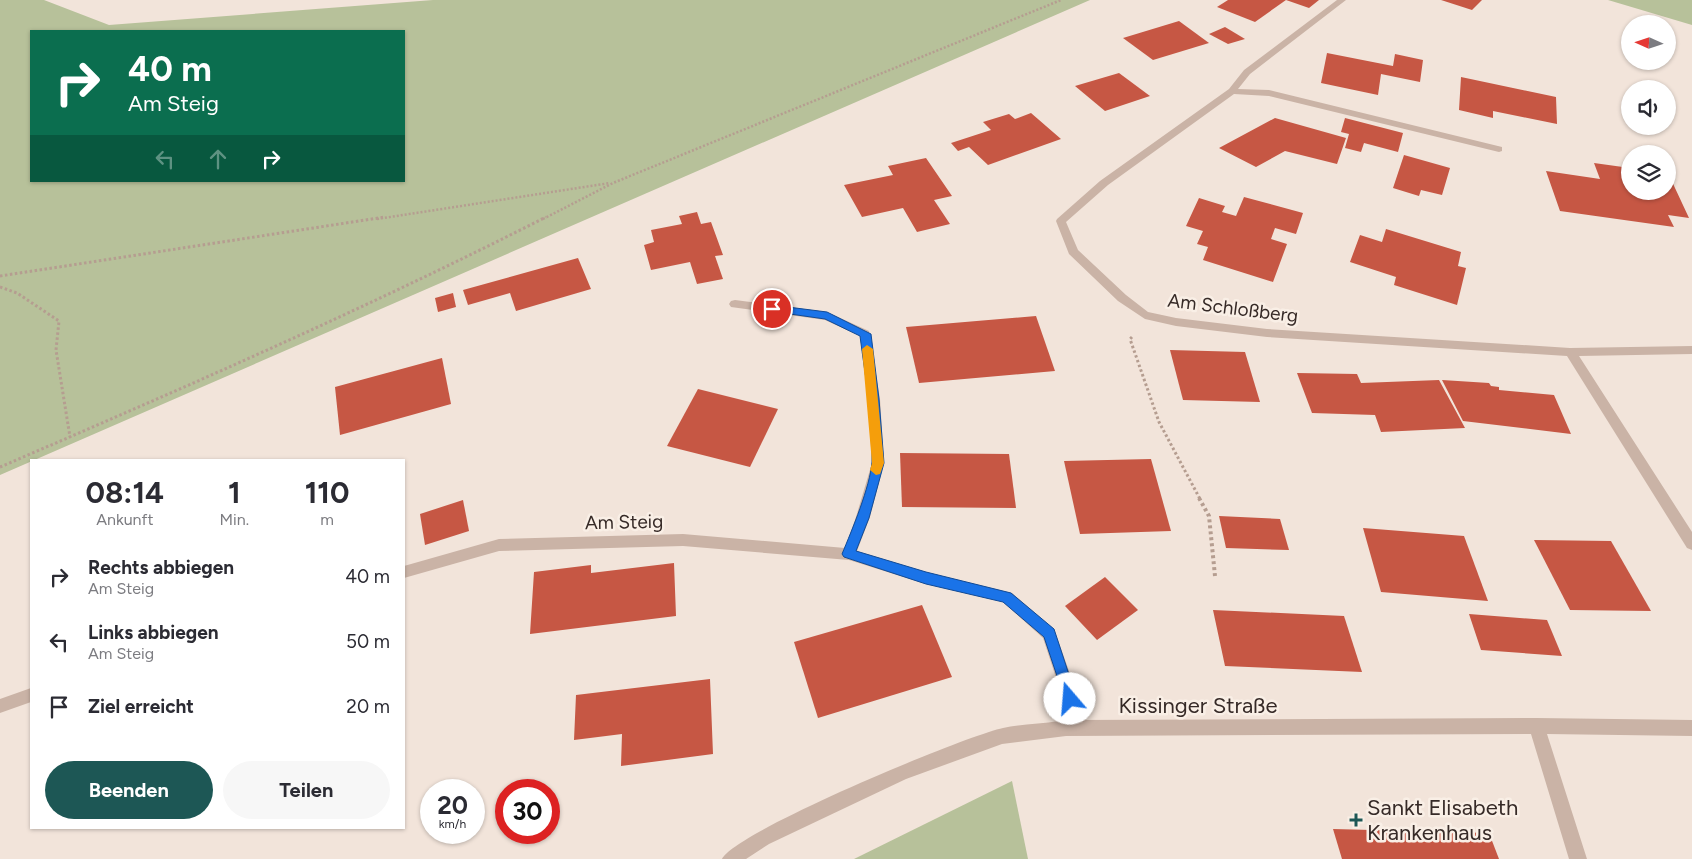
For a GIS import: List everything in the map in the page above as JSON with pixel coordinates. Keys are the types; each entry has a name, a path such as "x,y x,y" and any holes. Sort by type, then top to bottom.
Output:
{"street":[{"name":"Am Schloßberg","path":"1342,0 1247,72 1232,91 1104,183 1061,221 1073,252 1122,298 1146,315 1185,324 1267,333 1570,352 1692,350"},
{"path":"1232,91 1269,93 1500,149"},
{"path":"735,304 827,316 865,334 874,399 878,463 863,518 849,554"},
{"path":"1570,352 1692,544"},
{"name":"Am Steig","path":"405,572 499,545 683,540 849,554 926,578 1006,597 1049,634 1070,699 1066,728"},
{"path":"0,706 30,695"},
{"path":"1537,726 1578,859"},
{"name":"Kissinger Straße","path":"731,859 763,838 903,772 1002,736 1066,728 1537,726 1692,728"}],"path":[{"path":"0,467 189,386 487,247 613,183 1061,0"},
{"path":"0,276 613,183"},
{"path":"0,287 17,293 58,321 56,350 70,437"},
{"path":"1130,339 1158,422 1209,516 1215,576"}],"green space":[{"path":"0,0 44,0 109,25 433,0 1090,0 37,459 30,459 30,462 0,475"},
{"path":"1608,0 1692,0 1692,25 1676,20 1676,15 1658,15"},
{"path":"1012,781 1028,859 854,859"}],"building":[{"path":"1228,0 1286,0 1255,22 1217,7"},
{"path":"1286,0 1319,0 1309,8"},
{"path":"1441,0 1482,0 1472,10"},
{"path":"1179,21 1209,43 1153,60 1123,38"},
{"path":"1225,27 1245,39 1228,44 1209,34"},
{"path":"1327,53 1393,66 1395,54 1423,60 1420,82 1381,74 1378,95 1321,83"},
{"path":"1119,73 1150,96 1105,111 1075,86"},
{"path":"1461,77 1556,97 1557,124 1493,111 1493,118 1459,110"},
{"path":"1031,113 1061,139 988,165 969,147 958,151 951,143 991,130 983,122 1009,114 1015,119"},
{"path":"1275,118 1346,138 1337,164 1285,151 1256,167 1219,148"},
{"path":"1345,118 1403,133 1398,152 1364,143 1361,152 1345,148 1349,134 1341,132"},
{"path":"1404,155 1450,168 1442,195 1421,190 1419,196 1393,188"},
{"path":"926,158 952,196 934,200 950,224 917,232 903,208 862,217 844,185 893,175 888,166"},
{"path":"1594,163 1621,167 1621,200 1676,200 1676,190 1689,218 1668,215 1674,227 1560,211 1546,171 1600,179"},
{"path":"1244,197 1303,213 1296,234 1275,228 1271,239 1287,244 1273,282 1203,260 1208,247 1197,244 1203,231 1186,226 1199,198 1225,206 1222,212 1236,216"},
{"path":"697,212 701,224 711,222 723,255 715,256 723,279 697,284 690,262 651,270 644,245 654,242 651,230 682,224 679,216"},
{"path":"1386,229 1461,252 1458,266 1466,268 1457,305 1394,285 1396,277 1350,262 1360,235 1382,242"},
{"path":"578,258 591,289 516,311 510,293 468,305 463,290"},
{"path":"453,293 456,307 438,312 435,298"},
{"path":"1036,316 1055,371 919,383 906,327"},
{"path":"1170,350 1245,352 1260,402 1183,400"},
{"path":"442,358 451,404 340,435 335,387"},
{"path":"1297,373 1357,374 1361,383 1439,380 1465,428 1381,432 1375,415 1312,413"},
{"path":"1442,380 1489,383 1491,386 1499,387 1499,390 1554,395 1571,434 1463,421"},
{"path":"698,389 778,409 750,467 667,446"},
{"path":"900,453 1009,454 1016,508 902,507"},
{"path":"1151,459 1171,531 1080,534 1064,461"},
{"path":"463,500 469,531 425,545 420,514"},
{"path":"1219,516 1280,519 1289,550 1226,548"},
{"path":"1363,528 1464,536 1488,601 1381,592"},
{"path":"1534,540 1611,541 1651,611 1570,610"},
{"path":"674,563 676,616 530,634 534,572 591,565 591,573"},
{"path":"1105,577 1138,610 1097,640 1065,606"},
{"path":"922,605 952,677 818,718 794,642"},
{"path":"1213,610 1344,616 1362,672 1225,666"},
{"path":"1469,614 1547,620 1562,656 1481,650"},
{"path":"710,679 713,754 621,766 622,734 574,740 576,695"},
{"path":"1333,829 1489,833 1499,859 1342,859"}],"slow traffic":[{"path":"867,349 874,399 878,463 876,470"}],"place":[{"name":"Sankt Elisabeth Krankenhaus","path":"1356,820"}],"route":[{"path":"772,309 827,316 865,334 874,399 878,463 863,518 849,554 926,578 1006,597 1049,634 1070,699"}]}
